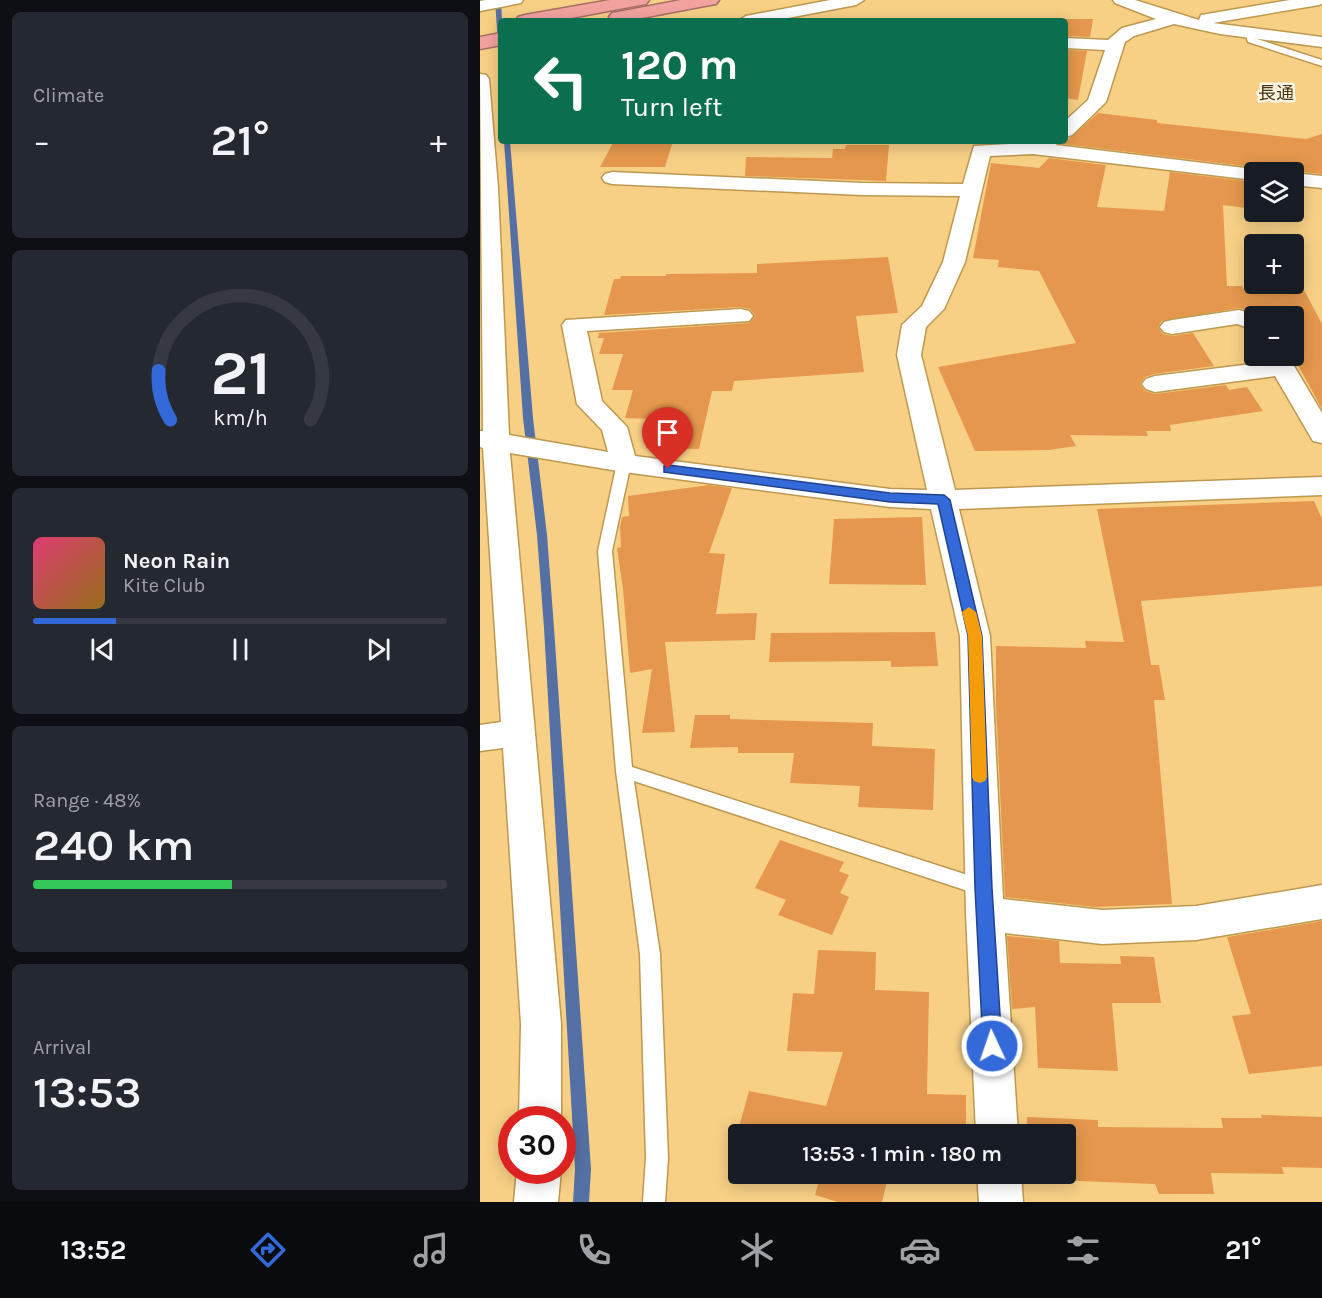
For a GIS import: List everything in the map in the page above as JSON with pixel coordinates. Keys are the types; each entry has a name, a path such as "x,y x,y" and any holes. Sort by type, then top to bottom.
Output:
{"highway":[{"path":"540,18 640,0"},
{"path":"614,18 710,0"},
{"path":"480,29 498,26"},
{"path":"480,43 498,40"}],"street":[{"path":"480,6 515,0"},
{"path":"762,18 856,0"},
{"path":"1121,0 1178,21 1209,29 1322,42"},
{"path":"1068,128 1096,102 1103,87 1114,45 1117,39 1128,32 1178,21 1307,1"},
{"path":"1068,43 1114,45"},
{"path":"484,74 488,188 486,295 488,440 519,733 541,1024 540,1106"},
{"path":"996,1124 984,901 975,636 909,355 914,325 932,309 954,262 981,150 1041,145 1244,173"},
{"path":"612,178 862,189 973,190"},
{"path":"1304,180 1322,182"},
{"path":"624,463 614,427 590,404 574,325 741,316"},
{"path":"1172,327 1239,317 1244,319"},
{"path":"1155,384 1256,366"},
{"path":"1281,366 1322,435"},
{"path":"488,440 624,463 890,498 944,500 1322,486"},
{"path":"480,738 519,733"},
{"path":"984,901 1101,927 1196,923 1322,902"},
{"path":"536,1202 537,1184"},
{"path":"1000,1184 1001,1202"}],"lane":[{"path":"1248,34 1251,40 1322,63"},
{"path":"624,463 605,551 624,771 650,954 657,1158 654,1202"},
{"path":"624,771 984,901"}],"building":[{"path":"1068,19 1093,19 1090,37 1068,36"},
{"path":"1068,50 1087,51 1078,100 1068,98"},
{"path":"1098,113 1157,120 1157,123 1306,139 1322,134 1322,174 1304,172 1304,162 1244,162 1244,166 1063,144 1068,144 1068,140"},
{"path":"612,144 672,144 665,167 600,167"},
{"path":"846,145 889,145 886,181 745,176 746,157 832,158 833,149 845,149"},
{"path":"1049,158 1106,165 1097,207 1164,211 1170,172 1244,181 1244,208 1223,205 1227,286 1242,286 1244,294 1304,294 1304,290 1322,324 1322,409 1298,366 1304,366 1304,306 1244,306 1244,309 1239,308 1162,321 1158,327 1163,334 1172,336 1193,333 1214,366 1154,374 1145,377 1140,384 1145,391 1155,394 1226,385 1229,390 1247,387 1263,411 1170,425 1171,431 1146,431 1148,436 1070,435 1076,446 1049,450 975,451 938,367 1076,343 1039,271 998,267 999,260 973,258 991,163 1039,168"},
{"path":"888,257 898,313 856,316 864,372 734,381 732,391 712,391 699,449 646,448 653,419 625,418 633,390 612,390 623,354 599,354 604,338 598,338 599,333 749,323 755,316 750,309 741,307 604,315 614,279 620,279 621,276 666,276 666,274 757,273 757,264"},
{"path":"709,485 732,488 709,553 725,554 716,614 757,613 755,640 665,642 675,732 642,733 652,669 630,673 617,548 621,547 622,517 629,516 628,496"},
{"path":"1314,501 1322,519 1322,586 1141,601 1151,665 1159,665 1165,700 1154,700 1172,904 1094,907 1005,897 996,707 996,646 1086,648 1085,641 1124,642 1097,509"},
{"path":"922,517 926,585 829,584 834,519"},
{"path":"935,632 938,666 891,667 891,661 769,662 771,633"},
{"path":"695,715 730,715 730,719 873,723 872,746 935,749 933,810 858,807 860,786 790,783 794,753 738,753 738,747 690,748"},
{"path":"780,840 844,862 839,871 849,875 840,893 849,897 832,935 778,915 786,900 755,888"},
{"path":"1322,921 1322,1066 1249,1074 1232,1016 1251,1014 1227,937"},
{"path":"1007,936 1059,941 1060,963 1121,964 1120,956 1154,957 1161,1003 1112,1003 1118,1071 1038,1068 1035,1007 1012,1009"},
{"path":"818,950 876,952 875,990 929,992 927,1094 966,1095 966,1124 740,1124 749,1091 826,1106 843,1052 787,1051 793,993 814,994"},
{"path":"1261,1115 1322,1117 1322,1168 1282,1167 1284,1174 1211,1173 1214,1194 1159,1194 1155,1184 1076,1181 1076,1124 1027,1124 1027,1117 1098,1120 1098,1127 1223,1128 1221,1118 1262,1118"},
{"path":"818,1184 886,1184 882,1202 838,1202 815,1195"}],"waterway":[{"path":"498,0 499,18"},
{"path":"507,144 528,418 542,535 549,628 583,1169 581,1202"}],"slow traffic":[{"path":"969,612 975,636 980,777"}],"district":[{"name":"長通","path":"1276,93"}],"route":[{"path":"668,469 890,498 944,500 975,636 992,1046"}]}
